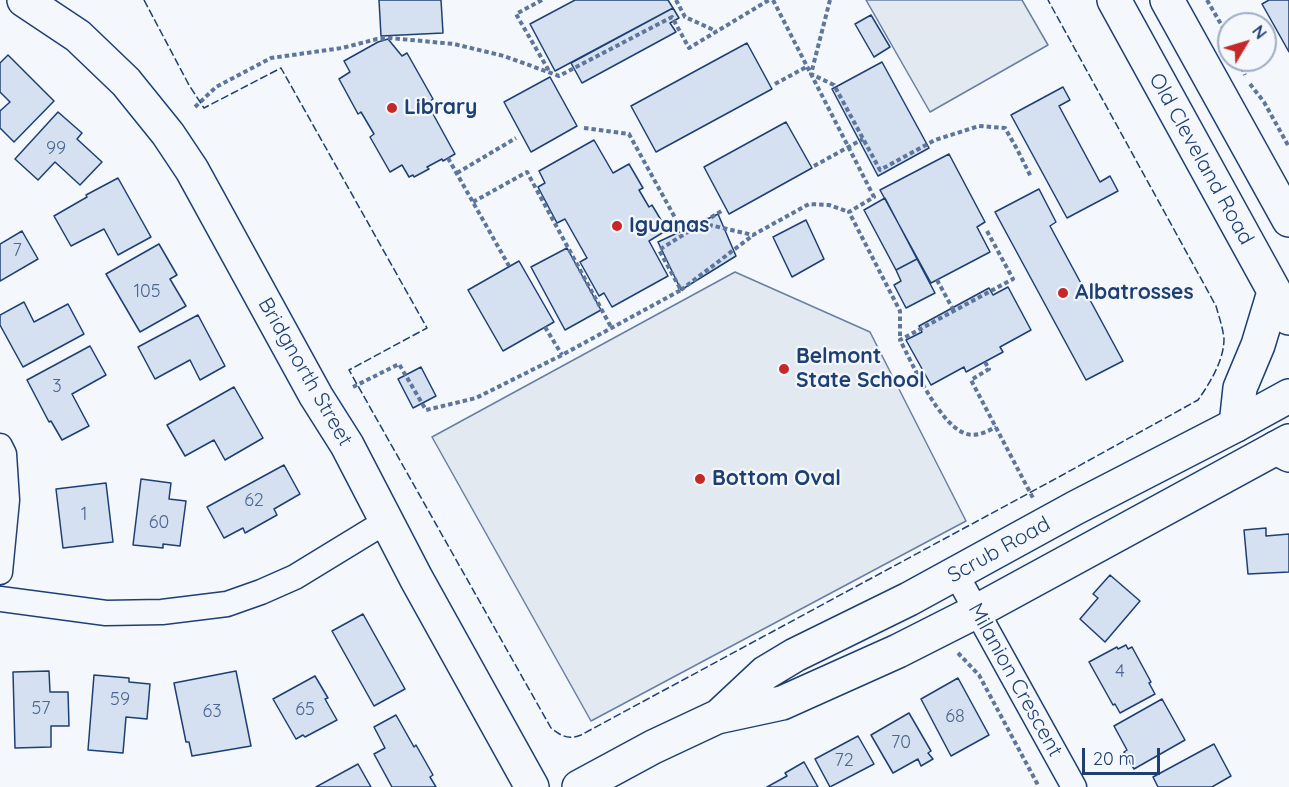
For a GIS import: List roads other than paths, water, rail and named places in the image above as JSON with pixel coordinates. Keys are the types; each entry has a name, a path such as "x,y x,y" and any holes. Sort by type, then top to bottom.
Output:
{"main road":[{"name":"Bridgnorth Street","path":"24,0 78,36 126,82 168,134 192,170 316,396 347,445 385,522 532,787"},
{"name":"Old Cleveland Road","path":"1114,0 1282,305"},
{"path":"1167,0 1289,220"},
{"path":"1236,426 1240,388 1258,345 1282,305"},
{"name":"Scrub Road","path":"717,717 765,672 863,623 1289,396"},
{"name":"Scrub Road","path":"579,787 653,747 717,717 782,703 898,651 1284,448"}],"street":[{"path":"0,446 4,454 7,500 0,572"},
{"path":"0,599 106,612 162,612 227,604 295,577 385,522"},
{"name":"Milanion Crescent","path":"956,574 1074,787"}],"place":[{"name":"Library","path":"392,108"},
{"name":"Iguanas","path":"617,226"},
{"name":"Albatrosses","path":"1063,293"},
{"name":"Belmont State School","path":"784,369"},
{"name":"Bottom Oval","path":"700,479"}]}
